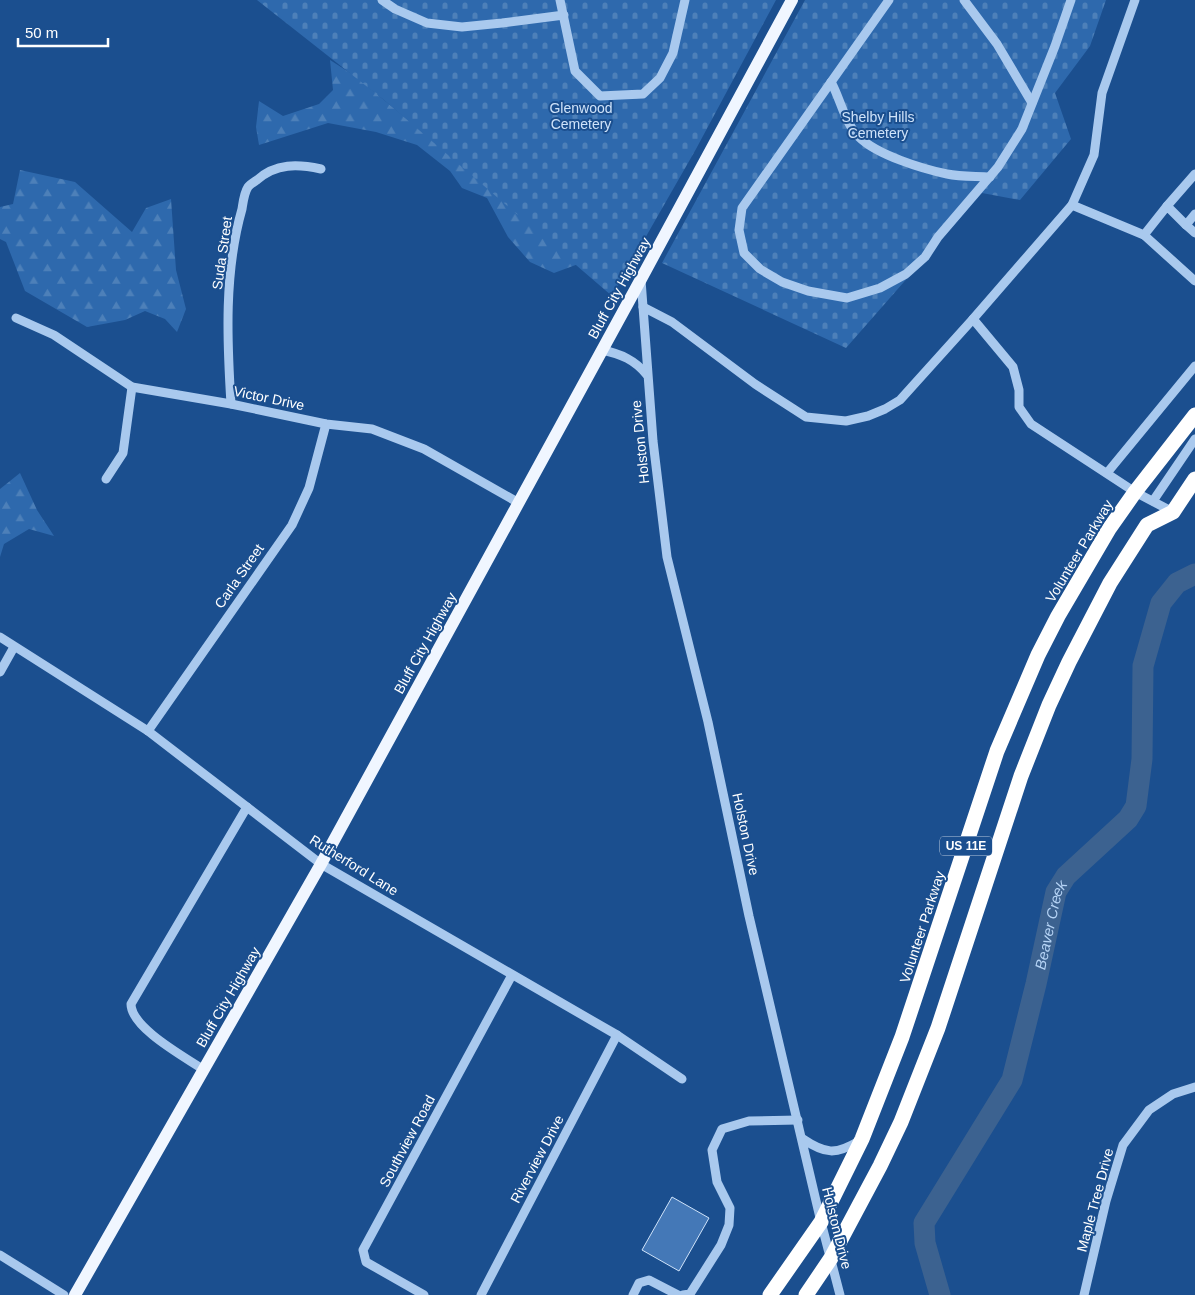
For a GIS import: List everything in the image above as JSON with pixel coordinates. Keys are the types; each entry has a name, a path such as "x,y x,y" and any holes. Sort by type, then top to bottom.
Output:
{"highway":[{"name":"Volunteer Parkway","path":"770,1295 821,1222 862,1139 902,1037 997,751 1038,655 1108,529 1195,415"},
{"path":"1173,512 1195,478"},
{"name":"US 11E","path":"806,1295 831,1258 880,1166 911,1098 938,1028 1033,743 1057,688 1091,617 1129,552 1147,525 1173,512"}],"main road":[{"name":"Bluff City Highway","path":"75,1295 321,864 792,0"}],"street":[{"path":"382,0 396,9 427,23 462,27 502,24 564,15"},
{"path":"560,0 575,71 600,96 643,94 660,78 673,53 685,0"},
{"path":"889,0 742,208 739,230 744,253 760,269 782,282 808,291 847,298 880,288 906,274 924,257 938,237 998,167 1022,128 1055,46 1071,0"},
{"path":"964,0 996,44 1032,103"},
{"path":"643,307 672,322 755,384 806,417 846,421 868,416 900,400 1072,205 1094,155 1102,93 1135,0"},
{"path":"831,82 846,118 859,137 880,151 907,162 949,175 990,177"},
{"name":"Suda Street","path":"231,404 227,342 231,266 239,219 248,187 263,174 283,165 301,165 321,169"},
{"path":"1144,235 1195,174"},
{"path":"1072,205 1144,235 1195,281"},
{"path":"1167,206 1195,233"},
{"path":"1186,225 1195,214"},
{"name":"Holston Drive","path":"641,280 653,441 667,557 708,722 749,916 840,1295"},
{"name":"Victor Drive","path":"16,318 54,335 132,387 231,404 326,424 372,428 424,449 519,503"},
{"path":"973,319 1013,367 1019,390 1019,407 1031,424 1135,492 1173,512"},
{"path":"602,350 624,356 641,368 647,375"},
{"path":"1107,474 1195,366"},
{"path":"106,479 122,453 132,387"},
{"name":"Carla Street","path":"148,731 292,525 309,488 326,424"},
{"path":"1153,501 1195,440"},
{"name":"Rutherford Lane","path":"0,637 148,731 321,864 617,1035 682,1079"},
{"path":"0,672 14,647"},
{"path":"204,1070 143,1027 131,1011 131,1004 247,807"},
{"name":"Southview Road","path":"424,1295 366,1262 363,1250 512,975"},
{"name":"Riverview Drive","path":"481,1295 617,1035"},
{"name":"Maple Tree Drive","path":"1084,1295 1106,1201 1123,1145 1149,1110 1174,1094 1195,1087"},
{"path":"683,1295 690,1294 721,1245 729,1225 730,1208 717,1182 712,1150 722,1129 749,1121 798,1120"},
{"path":"803,1139 817,1149 831,1152 849,1147 862,1139"},
{"path":"0,1255 64,1295"},
{"path":"633,1295 639,1283 649,1280 678,1295"}],"green space":[{"name":"Glenwood Cemetery","path":"257,0 776,0 696,149 612,296 384,100"},
{"name":"Shelby Hills Cemetery","path":"805,0 1106,0 1090,46 1055,93 1071,139 1020,200 982,193 846,348 662,263"},
{"path":"330,60 355,76 581,263 554,273 530,262 508,237 487,198 462,188 450,171 417,145 376,132 328,123 259,145 256,127 259,101 283,116 319,104 333,90"},
{"path":"20,170 75,182 132,232 146,208 171,199 176,270 186,309 177,332 165,319 145,311 125,320 87,327 25,291 6,242 0,239 0,207 13,204"},
{"path":"20,473 37,510 54,536 29,529 4,544 0,557 0,489"}],"building":[{"path":"672,1197 709,1218 679,1271 642,1250"}],"waterway":[{"name":"Beaver Creek","path":"940,1295 925,1243 924,1223 1012,1080 1056,892 1066,876 1128,819 1136,806 1142,759 1143,666 1161,603 1177,583 1195,574"}]}
